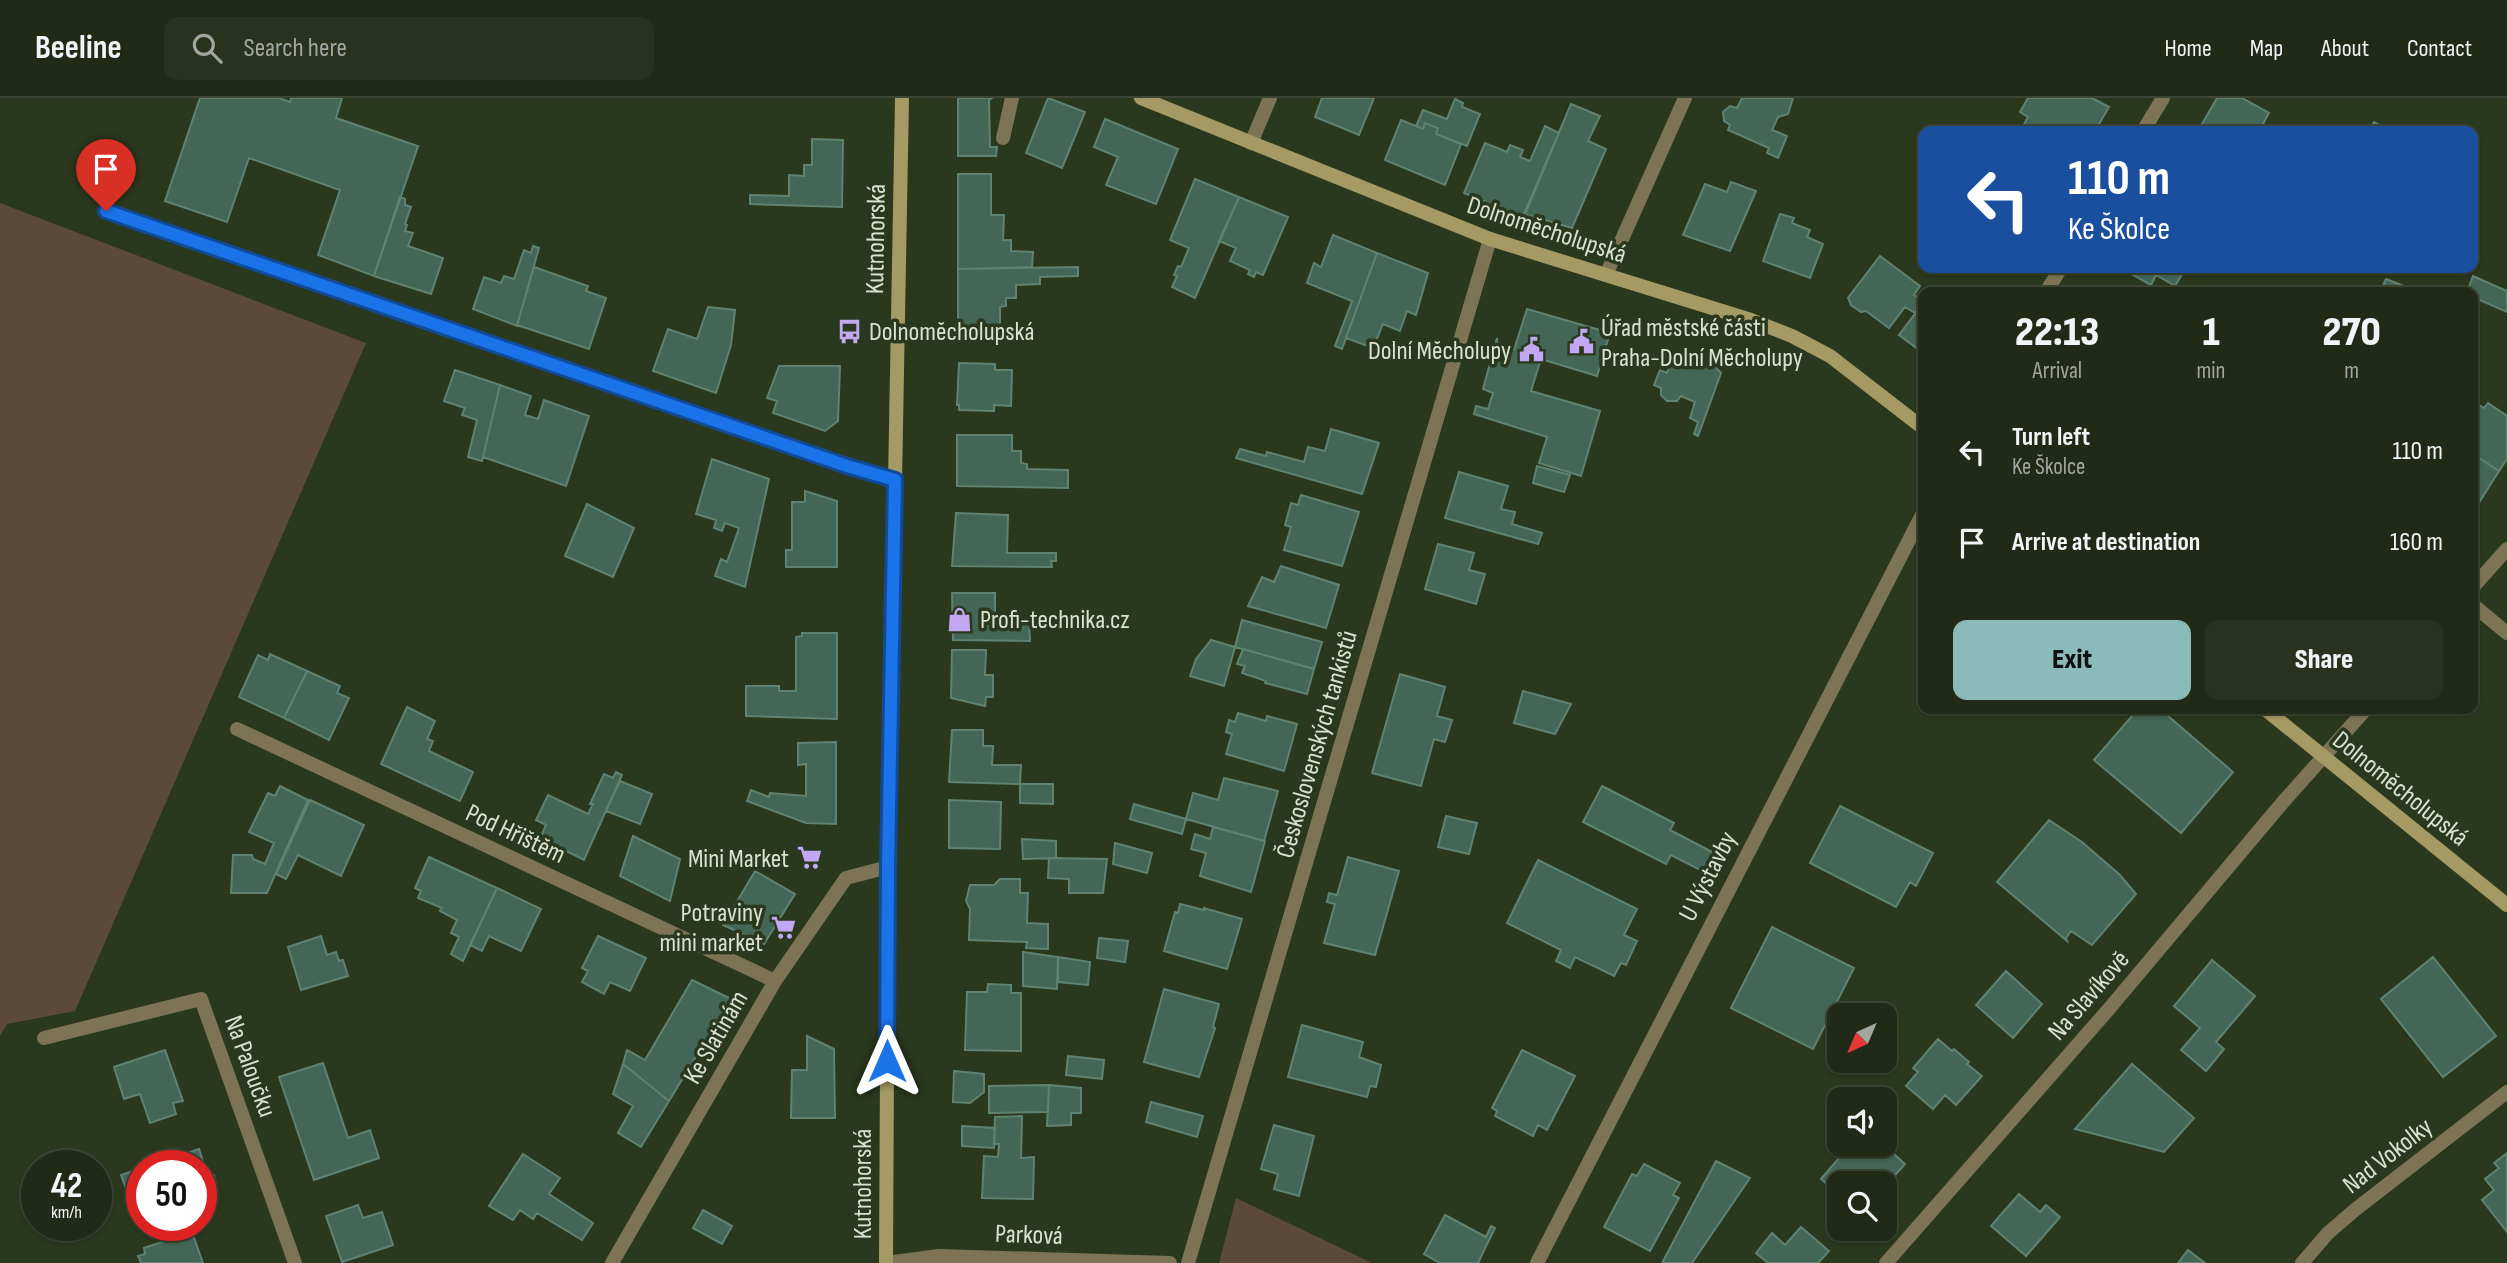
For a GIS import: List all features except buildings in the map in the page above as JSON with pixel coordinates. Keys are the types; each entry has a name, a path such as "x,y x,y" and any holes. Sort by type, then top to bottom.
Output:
{"street":[{"name":"Kutnohorská","path":"886,1263 888,867 902,98"},
{"path":"1003,138 1012,98"},
{"name":"Dolnoměcholupská","path":"1141,98 1490,239 1792,335 1830,356 1918,424"},
{"path":"1251,143 1270,98"},
{"path":"1606,275 1685,98"},
{"path":"2146,126 2163,98"},
{"path":"106,211 847,466 895,480"},
{"name":"Československých tankistů","path":"1188,1263 1490,239"},
{"name":"U Výstavby","path":"1537,1263 1918,523"},
{"path":"2478,581 2507,549"},
{"path":"2478,609 2507,633"},
{"name":"Dolnoměcholupská","path":"2271,714 2507,905"},
{"name":"Na Slavíkově","path":"1886,1263 2108,1010 2362,714"},
{"name":"Pod Hřištěm","path":"237,729 775,981"},
{"name":"Ke Slatinám","path":"612,1263 775,981 846,878 888,867"},
{"name":"Na Paloučku","path":"44,1038 201,999 295,1263"},
{"name":"Nad Vokolky","path":"2302,1263 2328,1233 2347,1217 2507,1092"},
{"name":"Parková","path":"886,1263 939,1256 1170,1263"}],"shaded area":[{"path":"0,203 366,343 75,1011 7,1024 0,1036"},
{"path":"1236,1198 1372,1263 1219,1263"}],"place":[{"name":"Dolnoměcholupská","path":"849,331"},
{"name":"Úřad městské části Praha-Dolní Měcholupy","path":"1581,342"},
{"name":"Dolní Měcholupy","path":"1531,350"},
{"name":"Profi-technika.cz","path":"960,619"},
{"name":"Mini Market","path":"809,858"},
{"name":"Potraviny mini market","path":"783,927"}],"route":[{"path":"106,211 847,466 895,480 887,1061"}]}
